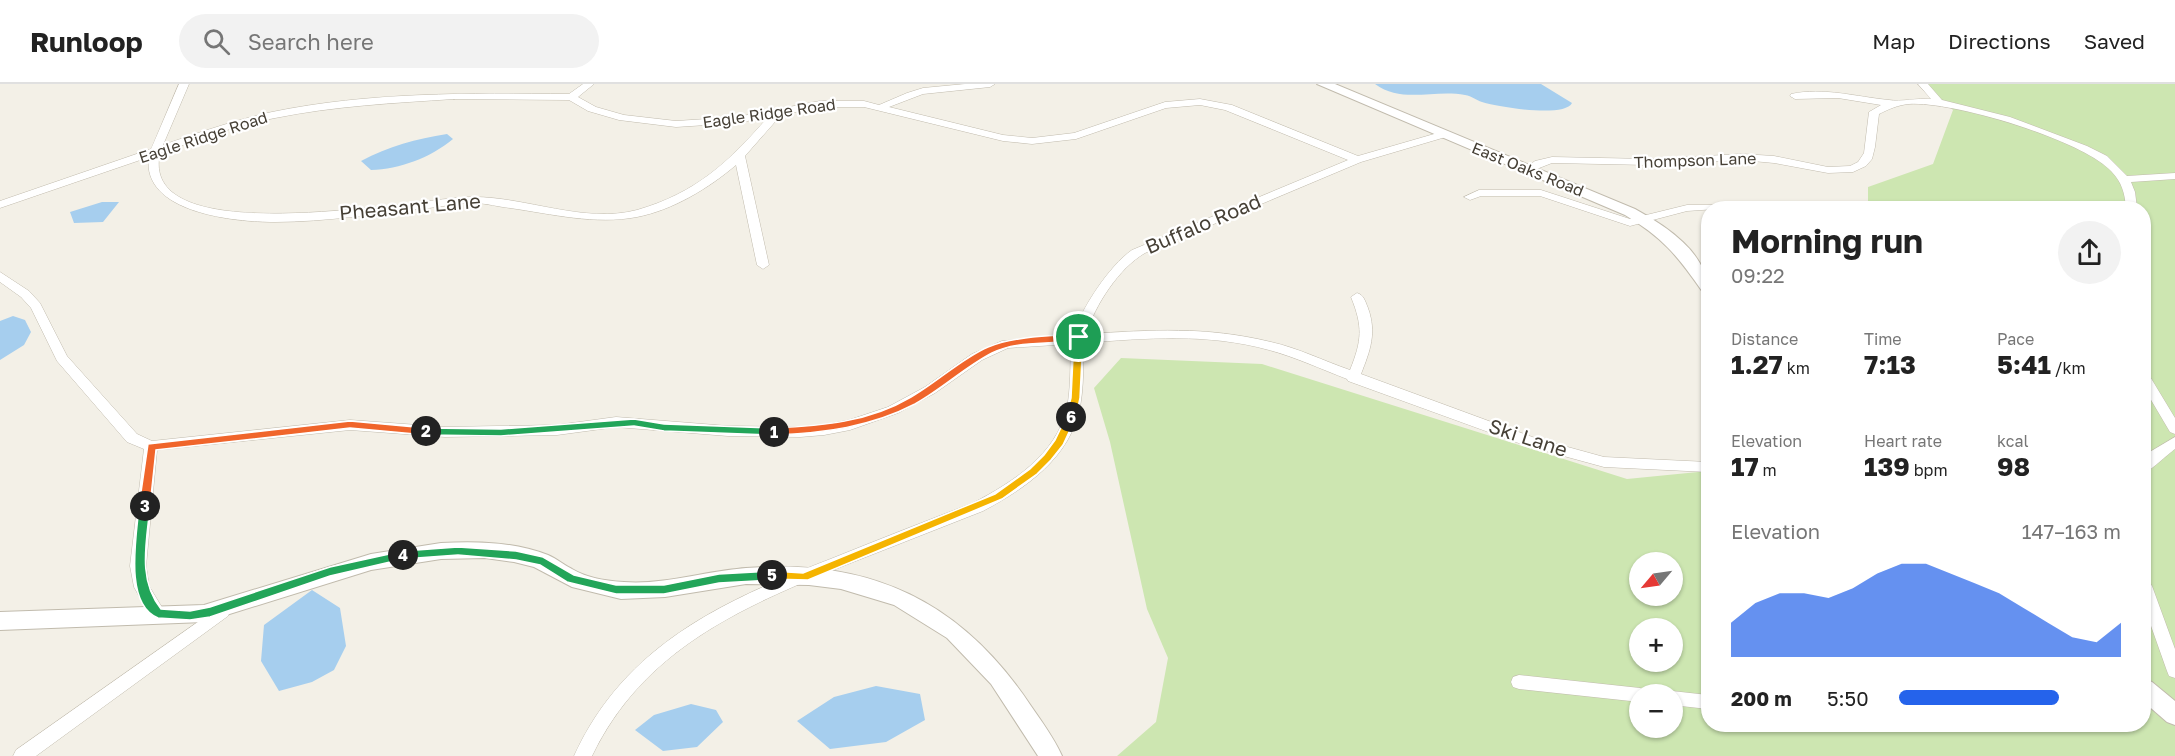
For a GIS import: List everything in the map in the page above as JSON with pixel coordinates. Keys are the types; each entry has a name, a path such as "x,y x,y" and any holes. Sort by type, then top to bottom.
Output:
{"street":[{"name":"Pheasant Lane","path":"184,84 155,153 153,163 156,181 176,199 215,212 273,219 475,200 594,217 622,217 650,211 676,200 712,178 740,156 777,112"},
{"path":"571,97 590,84"},
{"path":"882,107 895,99 934,87 990,84"},
{"name":"East Oaks Road","path":"1324,84 1643,219 1682,249 1701,277"},
{"path":"1923,84 1938,100"},
{"path":"1795,96 1838,95 1887,103 1904,99 1938,100 1984,111 2083,148 2107,162 2124,179 2132,201"},
{"name":"Eagle Ridge Road","path":"0,205 248,121 317,107 454,96 571,97 607,114 656,123 716,123 834,103 882,107 1003,138 1032,141 1076,136 1165,105 1189,102 1212,103 1228,107 1357,160"},
{"name":"Thompson Lane","path":"1529,169 1539,163 1552,160 1655,162 1747,156 1827,170 1849,169 1867,159 1871,118 1874,112 1887,103"},
{"name":"Buffalo Road","path":"583,756 601,721 616,699 669,648 737,605 978,507 999,496 1034,471 1059,442 1073,411 1079,337 1113,276 1132,255 1151,245 1357,160 1445,134"},
{"path":"740,156 763,265"},
{"path":"2124,179 2175,176"},
{"path":"1470,197 1479,193 1529,192 1553,197 1630,223 1687,208 1701,208"},
{"path":"0,276 25,294 36,306 62,358 132,438 151,446 138,566 142,587 158,614"},
{"path":"1353,378 1370,334 1366,317 1357,297"},
{"name":"Ski Lane","path":"151,446 350,425 456,433 557,430 634,422 728,431 824,430 850,425 893,410 930,390 977,357 998,347 1029,341 1164,333 1218,336 1271,346 1532,442 1604,462 1701,467"},
{"path":"2151,390 2175,429"},
{"path":"2151,460 2175,442"},
{"path":"0,621 158,614 190,615 226,608 330,571 395,556 427,552 478,552 516,556 543,562 571,579 616,590 664,589 748,576 804,577 864,586 901,599 940,620 980,655 1051,756"},
{"path":"2151,605 2175,671"},
{"path":"22,756 226,608"},
{"path":"1519,682 1629,694"},
{"path":"2151,695 2175,715"},
{"path":"1683,699 1701,701"}],"green space":[{"path":"1923,84 2175,84 2175,756 1117,756 1156,722 1168,658 1147,609 1110,442 1094,388 1121,358 1262,364 1627,479 1701,472 1701,732 2151,732 2151,201 1868,201 1868,187 1933,164 1953,110"}],"water":[{"path":"1375,84 1541,84 1572,103 1557,110 1530,110 1490,104 1465,95 1407,95 1385,90"},
{"path":"447,134 453,139 444,146 404,165 371,170 361,161 403,144"},
{"path":"102,202 119,202 103,222 74,223 70,212"},
{"path":"13,316 25,320 31,332 24,345 0,360 0,321"},
{"path":"312,590 340,608 346,646 334,670 312,682 279,691 261,661 264,625"},
{"path":"876,686 920,694 925,720 886,742 830,749 797,721 834,697"},
{"path":"691,704 716,710 723,722 697,747 663,751 635,730 654,715"}],"route":[{"path":"1079,337 1076,398 1073,411 1059,442 1034,471 1017,485 978,507 804,577 748,576 664,589 616,590 571,579 543,562 488,552 458,551 427,552 363,562 330,571 226,608 190,615 158,614 148,601 142,587 138,566 151,446 350,425 405,430 501,433 557,430 616,422 728,431 824,430 850,425 893,410 930,390 977,357 1006,344 1079,337"}]}
